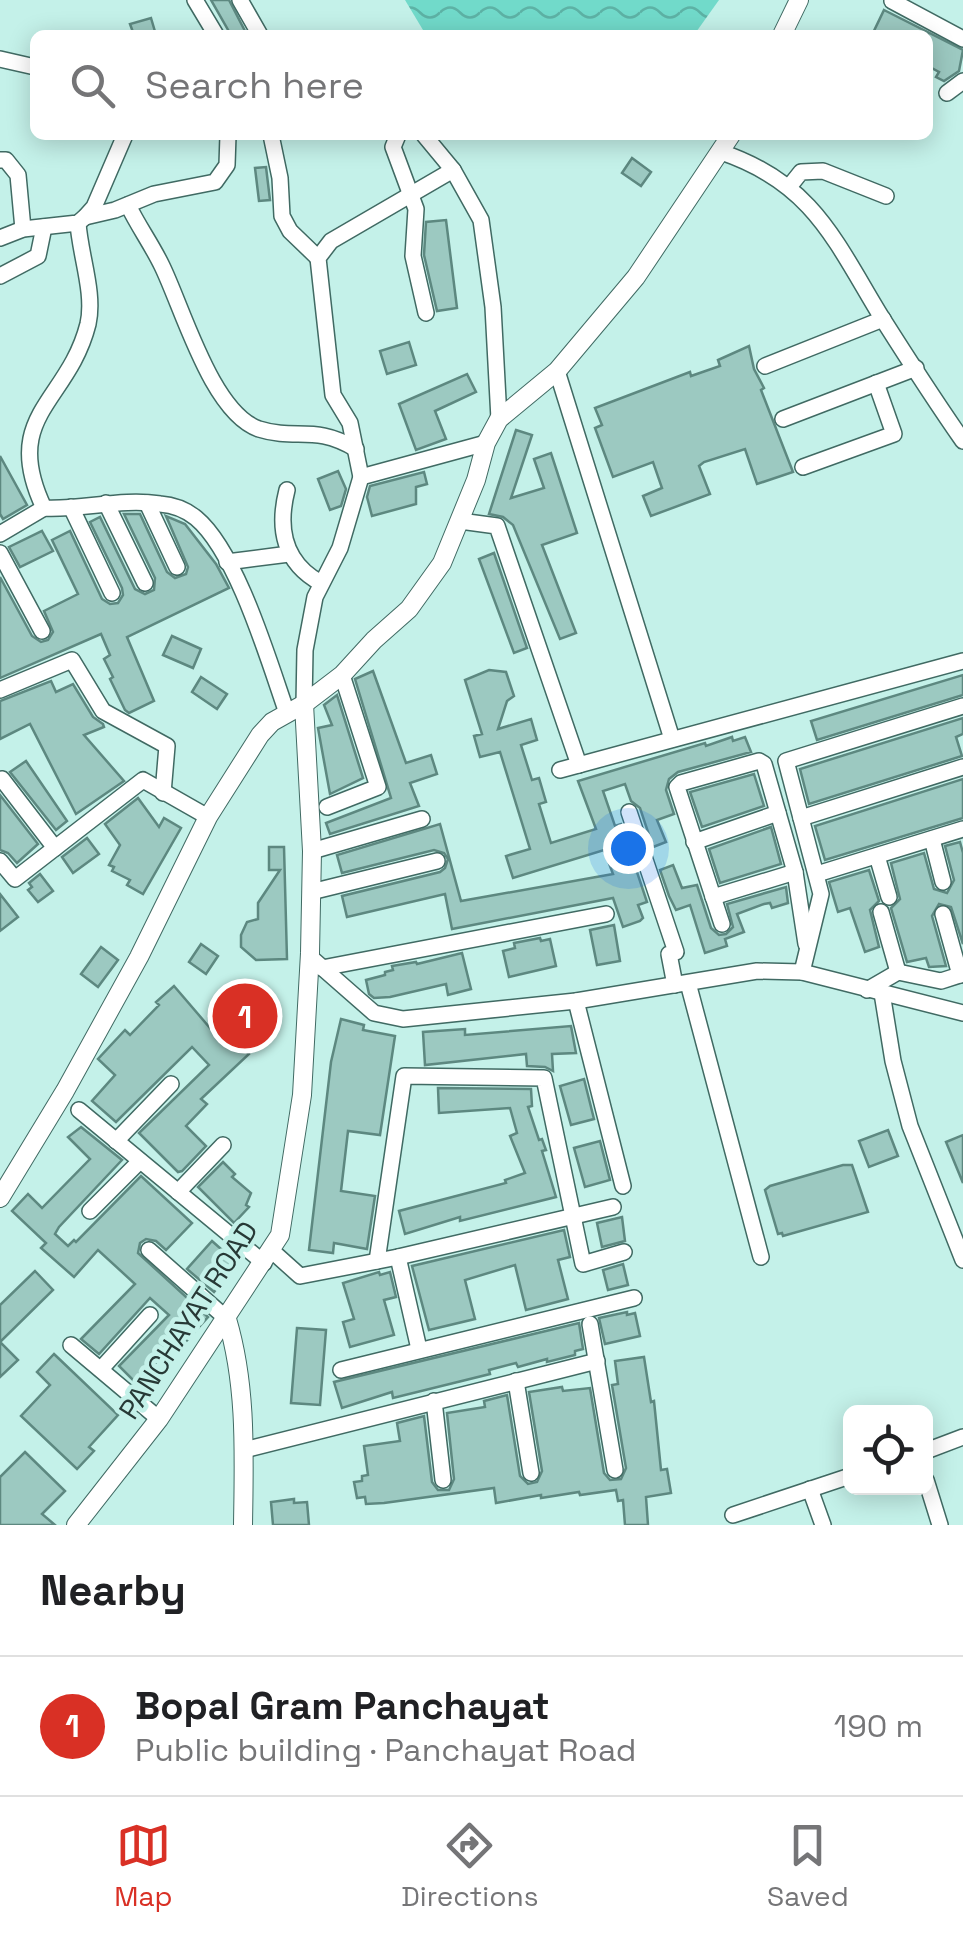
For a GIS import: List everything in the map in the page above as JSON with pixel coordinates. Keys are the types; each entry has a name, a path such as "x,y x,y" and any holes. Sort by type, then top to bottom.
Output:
{"street":[{"path":"194,0 213,30"},
{"path":"240,0 257,30"},
{"path":"784,30 798,0"},
{"path":"892,1 963,39"},
{"path":"0,60 30,66"},
{"path":"946,92 963,81"},
{"path":"15,427 58,375 88,327 90,306 82,220 94,207 123,140"},
{"path":"0,238 23,229 82,220 176,188 215,182 227,165 228,140"},
{"path":"272,140 282,216 290,230 318,258 330,384 350,423 361,477 340,548 315,597 295,709"},
{"path":"396,140 393,147 416,210 413,256 426,313"},
{"path":"428,140 452,170 481,220 493,307 499,419"},
{"path":"0,1198 66,1090 139,957 208,817 260,735 272,722 342,675 409,609 442,563 486,443 499,419 557,371 636,277 727,140"},
{"path":"720,152 750,162 807,203 842,247 883,319 961,433"},
{"path":"0,160 6,160 18,175 23,229"},
{"path":"318,258 331,241 452,170"},
{"path":"789,188 801,172 823,171 886,196"},
{"path":"128,205 230,407 259,429 324,433 356,448"},
{"path":"0,276 38,256 44,227"},
{"path":"765,366 883,319"},
{"path":"783,419 916,368"},
{"path":"557,371 672,739"},
{"path":"803,468 894,434 876,383"},
{"path":"361,477 486,443"},
{"path":"14,469 44,508"},
{"path":"286,490 281,518 289,554 297,566 321,583"},
{"path":"0,534 44,508 106,503 179,507 209,531 295,709"},
{"path":"106,503 145,583"},
{"path":"147,503 177,567"},
{"path":"71,507 112,592"},
{"path":"460,521 497,526 579,765"},
{"path":"0,553 42,631"},
{"path":"226,562 289,554"},
{"path":"0,690 72,660 102,711 168,746 164,793"},
{"path":"560,770 963,661"},
{"path":"327,807 378,786 342,675"},
{"path":"802,972 806,944 821,901 787,759 963,706"},
{"name":"PANCHAYAT ROAD","path":"76,1525 159,1419 280,1235 302,1095 316,962 312,852 295,709"},
{"path":"722,924 677,787 680,782 759,760 764,764 795,872 806,944"},
{"path":"801,818 963,767"},
{"path":"2,780 55,848"},
{"path":"0,861 14,879 142,780 208,817"},
{"path":"630,812 676,952 668,954 682,984 761,1256"},
{"path":"694,842 778,814"},
{"path":"312,852 422,819"},
{"path":"817,874 963,830"},
{"path":"932,839 944,882"},
{"path":"877,856 889,897"},
{"path":"311,892 437,861"},
{"path":"713,897 795,872"},
{"path":"881,912 898,972"},
{"path":"316,962 606,914"},
{"path":"898,972 941,981 961,975 943,914"},
{"path":"316,962 374,1013 403,1019 576,1001 757,971 802,972 963,1013"},
{"path":"875,992 898,972"},
{"path":"875,992 910,1126 963,1260"},
{"path":"576,1001 623,1186"},
{"path":"377,1261 404,1076 544,1078 583,1264 624,1252"},
{"path":"116,1142 171,1084"},
{"path":"78,1110 178,1192 300,1276 613,1207"},
{"path":"178,1192 223,1145"},
{"path":"90,1211 140,1161"},
{"path":"149,1250 227,1319 238,1370 244,1450 243,1525"},
{"path":"398,1257 419,1349"},
{"path":"342,1370 634,1298"},
{"path":"101,1369 150,1314"},
{"path":"590,1324 615,1470"},
{"path":"71,1345 159,1419"},
{"path":"244,1450 597,1361"},
{"path":"516,1381 531,1473"},
{"path":"434,1401 443,1480"},
{"path":"933,1448 963,1437"},
{"path":"733,1515 843,1478"},
{"path":"810,1489 823,1525"},
{"path":"931,1495 940,1525"}],"water":[{"path":"405,0 719,0 698,30 423,30"}],"building":[{"path":"211,0 229,0 244,30 228,30"},
{"path":"884,10 924,30 874,30"},
{"path":"151,18 155,30 132,30 130,24"},
{"path":"933,35 963,50 959,71 944,81 936,77 939,72 933,69"},
{"path":"632,158 651,172 641,186 622,173"},
{"path":"266,167 270,200 259,201 255,168"},
{"path":"446,220 457,308 437,311 424,255 426,222"},
{"path":"409,342 416,365 387,374 380,351"},
{"path":"749,346 754,369 764,388 761,390 793,472 757,484 745,449 699,466 710,494 651,516 643,496 662,488 653,462 613,477 595,428 602,425 595,408 690,372 691,376 720,366 718,360"},
{"path":"467,374 476,392 435,411 446,439 416,450 399,404"},
{"path":"516,430 532,435 511,498 544,488 534,459 551,453 577,533 542,545 576,633 560,639 513,525 503,517 489,514"},
{"path":"0,456 27,505 3,519 0,514"},
{"path":"338,471 346,489 341,506 330,510 318,479"},
{"path":"424,472 427,484 416,487 416,504 372,516 367,497 370,486"},
{"path":"124,514 140,514 167,572 175,578 186,574 188,567 166,516 185,524 229,588 127,637 154,701 129,713 125,710 110,679 113,677 104,659 110,655 101,634 0,678 0,577 32,636 41,642 53,632 44,611 78,594 52,540 70,531 102,599 118,603 122,588 90,522 100,517 135,589 145,594 154,590 155,578"},
{"path":"42,531 53,551 20,567 9,547"},
{"path":"494,553 527,648 514,653 479,559"},
{"path":"172,636 201,649 193,668 163,655"},
{"path":"489,670 506,672 514,696 507,701 498,729 531,719 537,740 521,745 532,780 539,778 546,802 539,804 551,843 596,829 578,781 705,743 706,746 745,737 751,752 678,772 669,779 666,790 674,814 657,820 666,842 653,847 640,808 631,801 625,784 603,791 615,826 621,824 647,902 638,905 643,918 640,921 623,927 613,898 452,929 445,894 347,917 342,896 440,872 448,859 434,850 342,873 337,855 440,824 461,901 613,874 604,850 513,878 506,856 530,849 500,752 480,757 474,736 482,734 465,680"},
{"path":"373,671 406,763 431,755 437,774 410,783 419,806 330,834 326,823 391,798 355,679"},
{"path":"963,675 963,695 817,740 811,721"},
{"path":"201,677 227,694 217,709 192,692"},
{"path":"51,681 56,692 73,684 93,717 103,724 104,727 84,735 124,781 76,814 30,724 0,739 0,701"},
{"path":"337,695 363,778 330,794 318,728 332,725 324,705"},
{"path":"963,718 963,734 956,737 962,756 809,804 800,769"},
{"path":"26,761 67,821 56,830 10,772"},
{"path":"754,774 764,806 702,827 690,792"},
{"path":"963,779 963,818 825,860 815,826"},
{"path":"0,795 38,844 17,863 0,850"},
{"path":"138,798 159,827 164,818 181,828 143,894 127,885 130,880 112,871 114,867 109,865 120,845 105,824"},
{"path":"771,827 781,864 720,883 709,849"},
{"path":"87,838 99,854 73,873 62,857"},
{"path":"960,842 963,944 951,907 939,904 932,916 946,966 929,967 926,958 907,962 891,908 900,899 891,863 924,853 934,889 947,893 954,880 945,846"},
{"path":"269,847 284,847 287,959 256,960 241,947 241,935 247,922 258,919 258,903 280,870 269,870"},
{"path":"673,865 682,888 697,885 711,928 719,935 733,927 727,904 786,887 788,903 772,908 770,903 764,904 737,914 744,932 725,939 727,946 705,953 690,905 676,910 669,896 660,870"},
{"path":"869,870 879,901 870,910 879,947 865,952 850,908 838,912 829,882"},
{"path":"40,874 53,891 38,902 28,890 32,887 29,883"},
{"path":"0,894 18,917 0,931"},
{"path":"614,925 620,961 597,965 590,930"},
{"path":"550,939 556,966 509,977 503,951 515,948 514,943"},
{"path":"201,944 218,956 206,974 189,962"},
{"path":"101,947 118,960 98,987 81,974"},
{"path":"462,953 471,989 448,995 446,984 390,997 374,998 369,994 366,980 385,975 393,970 392,966"},
{"path":"174,986 210,1028 258,992 268,1005 259,1011 263,1017 256,1021 260,1027 238,1043 249,1054 201,1099 207,1104 186,1126 206,1146 178,1172 139,1133 209,1065 192,1047 116,1122 92,1101 115,1075 98,1059 125,1030 130,1035"},
{"path":"341,1019 364,1025 363,1030 395,1036 380,1135 348,1131 341,1191 375,1196 367,1249 334,1243 333,1253 309,1250 331,1062"},
{"path":"571,1026 576,1053 552,1054 553,1071 527,1066 526,1054 425,1065 423,1032 465,1029 465,1035"},
{"path":"584,1079 594,1119 571,1125 560,1086"},
{"path":"438,1088 531,1089 532,1106 528,1107 546,1150 542,1151 556,1197 460,1221 460,1217 405,1234 399,1211 506,1183 505,1180 525,1173 510,1136 517,1133 510,1108 439,1113"},
{"path":"81,1127 122,1160 59,1227 55,1234 68,1246 141,1176 192,1223 166,1250 156,1241 146,1239 140,1243 138,1253 208,1317 181,1347 176,1342 136,1383 119,1366 169,1315 150,1298 99,1354 81,1339 135,1284 98,1250 74,1277 41,1248 46,1243 12,1211 28,1194 42,1208 90,1159 68,1137"},
{"path":"888,1130 898,1156 869,1167 859,1141"},
{"path":"963,1135 963,1183 946,1142"},
{"path":"600,1141 610,1180 585,1187 574,1148"},
{"path":"223,1162 235,1174 232,1177 251,1193 246,1205 249,1207 234,1223 198,1187"},
{"path":"852,1165 868,1212 783,1236 778,1234 765,1190"},
{"path":"622,1217 625,1241 602,1247 597,1223"},
{"path":"564,1230 570,1257 558,1260 568,1299 526,1310 515,1265 465,1280 475,1319 429,1330 412,1266"},
{"path":"212,1241 238,1264 214,1292 187,1269"},
{"path":"623,1264 628,1285 608,1290 603,1270"},
{"path":"35,1271 53,1290 0,1342 0,1305"},
{"path":"390,1272 396,1297 384,1300 394,1335 350,1347 343,1322 354,1319 343,1283"},
{"path":"635,1313 640,1336 605,1344 599,1318"},
{"path":"579,1323 583,1349 547,1362 518,1367 516,1363 489,1370 490,1374 393,1398 392,1392 342,1408 334,1382"},
{"path":"297,1328 326,1330 320,1405 291,1403"},
{"path":"0,1342 18,1360 0,1377"},
{"path":"54,1354 118,1415 89,1447 94,1451 77,1469 21,1416 50,1385 37,1372"},
{"path":"644,1357 651,1402 654,1401 661,1470 667,1469 671,1493 646,1497 648,1525 625,1525 623,1500 618,1501 616,1490 541,1495 496,1503 494,1488 384,1503 366,1504 365,1497 357,1498 354,1482 368,1475 364,1446 400,1441 397,1423 424,1416 432,1482 438,1490 449,1490 454,1479 447,1413 485,1407 484,1401 507,1395 520,1476 528,1484 537,1482 542,1471 529,1392 562,1387 563,1391 590,1388 604,1473 610,1480 621,1479 626,1468 612,1385 618,1384 615,1361"},
{"path":"25,1452 65,1491 42,1514 55,1525 0,1525 0,1477"},
{"path":"294,1499 294,1503 307,1502 309,1525 273,1525 271,1502"}],"place":[{"name":"Bopal Gram Panchayat","path":"245,1016"}]}
